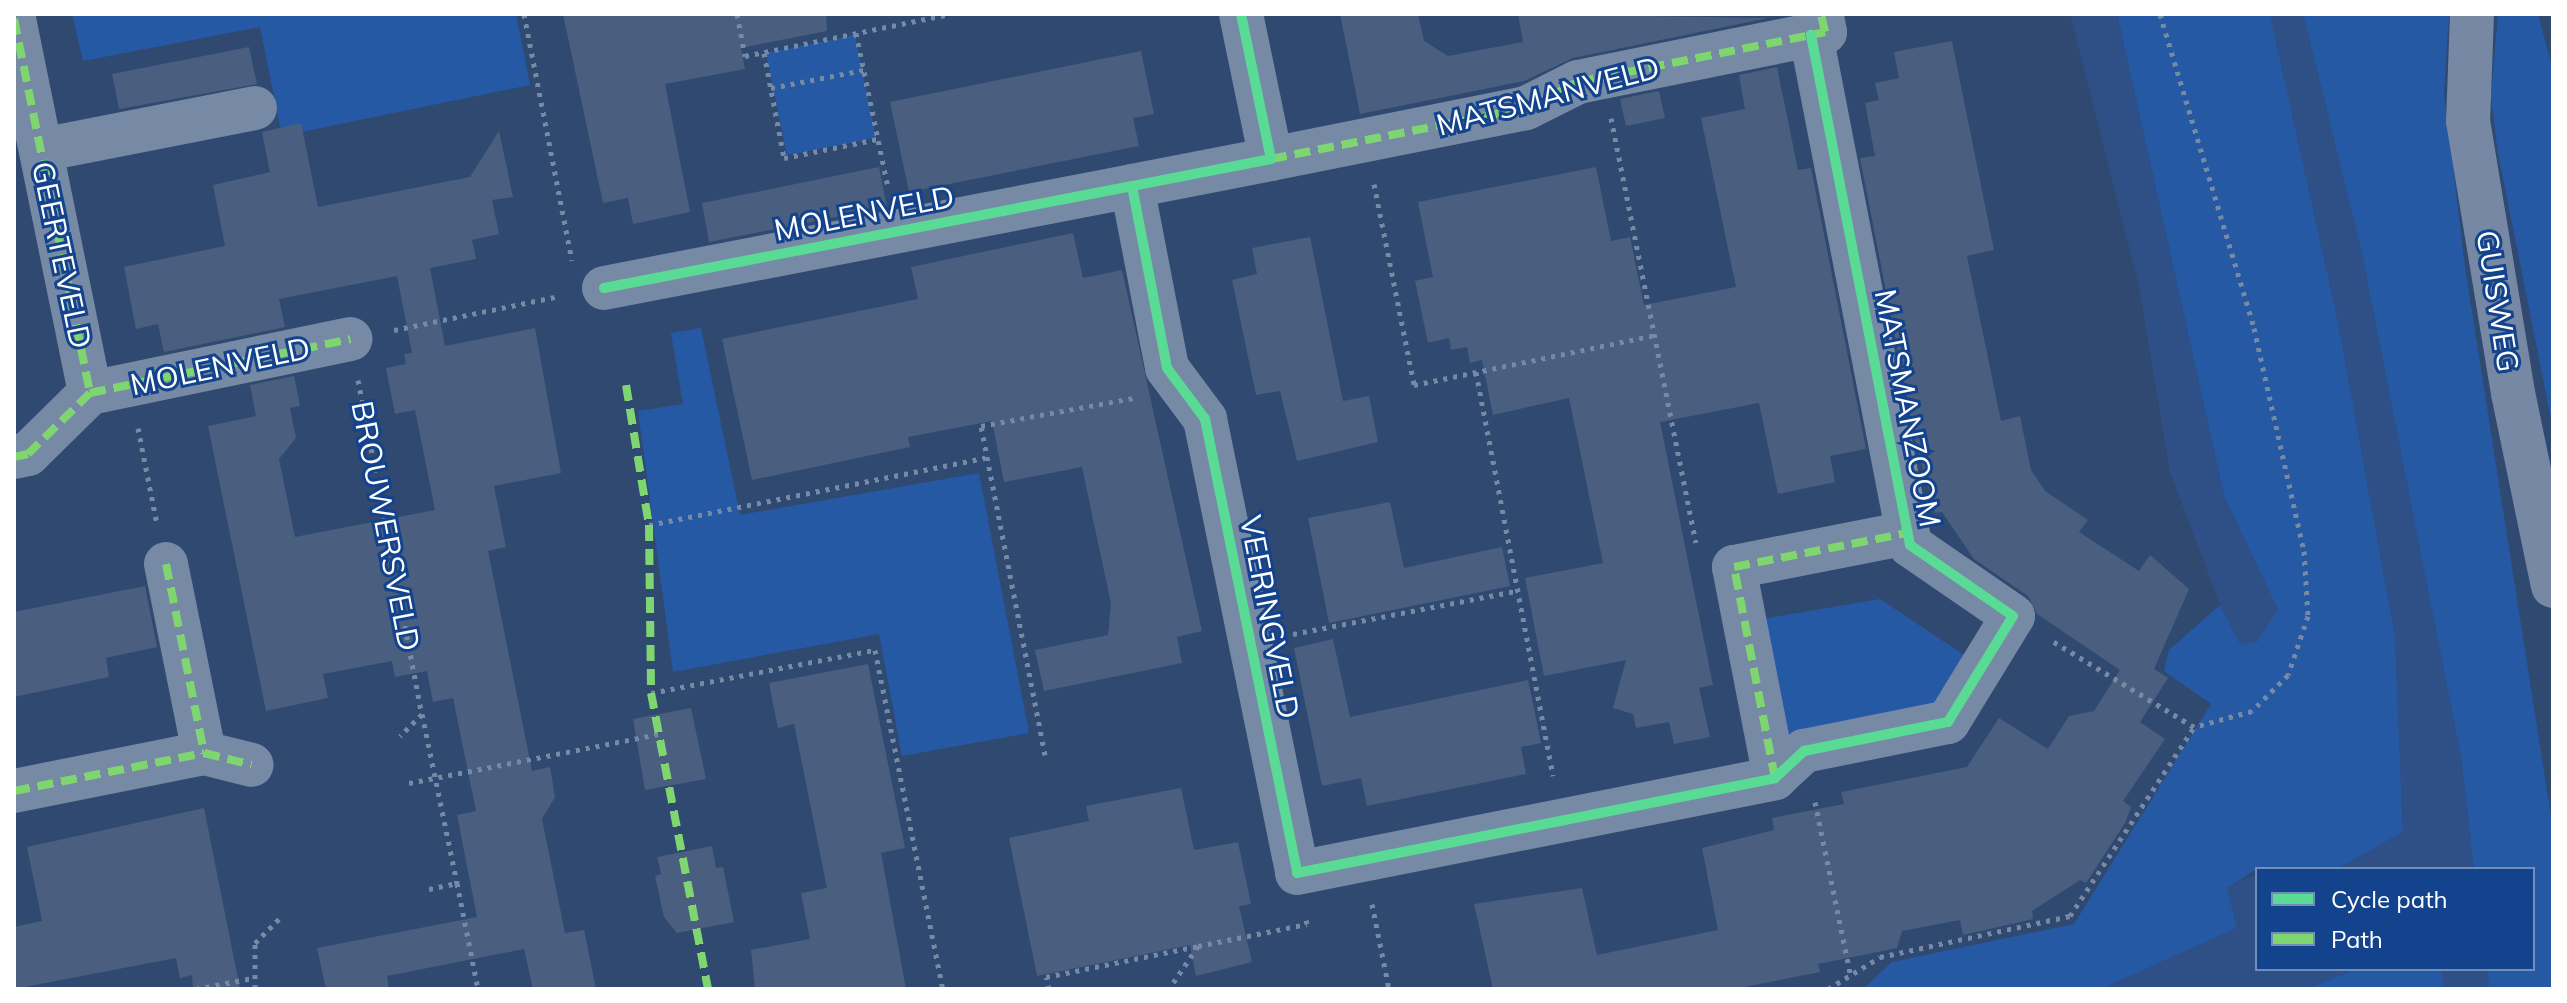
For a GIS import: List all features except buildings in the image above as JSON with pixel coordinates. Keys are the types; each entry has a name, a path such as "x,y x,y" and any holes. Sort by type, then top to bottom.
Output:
{"main road":[{"name":"GUISWEG","path":"2472,14 2468,121 2513,393 2553,586"}],"street":[{"path":"1132,186 1271,159 1241,14"},
{"name":"GEERTEVELD","path":"14,19 41,150 110,388"},
{"name":"MATSMANVELD","path":"1271,159 1526,108 1578,82 1819,27"},
{"name":"MATSMANZOOM","path":"1819,27 1910,545 2013,616"},
{"path":"41,150 255,108"},
{"name":"MOLENVELD","path":"581,287 1132,186"},
{"name":"VEERINGVELD","path":"1132,186 1167,368 1205,419 1297,873"},
{"name":"MOLENVELD","path":"110,388 350,339"},
{"path":"14,457 28,454 110,388"},
{"name":"MATSMANZOOM","path":"1734,567 1908,533"},
{"path":"166,564 204,753"},
{"path":"1734,567 1790,764"},
{"path":"1297,873 1561,819 1948,722 2013,616"},
{"path":"14,791 204,753 252,765"}],"path":[{"path":"350,339 581,287 524,14"},
{"path":"737,14 745,56 950,14"},
{"path":"1828,989 1850,972 1880,957 2070,916 2194,727 2252,711 2288,675 2308,616 2304,551 2254,328 2160,14"},
{"path":"764,52 784,158 878,139 856,33"},
{"path":"771,88 864,70"},
{"path":"1603,77 1694,542 1734,567"},
{"path":"1366,140 1414,385 1655,335"},
{"path":"1476,372 1561,819"},
{"path":"110,388 166,564"},
{"path":"1045,755 981,426 1182,389"},
{"path":"649,525 985,458"},
{"path":"1250,642 1516,591"},
{"path":"2013,616 2194,727"},
{"path":"651,693 875,650 943,989"},
{"path":"400,736 422,714"},
{"path":"409,783 658,734"},
{"path":"1790,764 1850,972"},
{"path":"1363,860 1389,989"},
{"path":"1049,989 1046,977 1307,924 1297,873"},
{"path":"429,889 457,883"},
{"path":"255,989 255,943 281,917"},
{"path":"1169,989 1198,946"},
{"path":"196,989 253,978"}],"shaded area":[{"path":"72,14 516,14 530,85 282,136 260,27 83,61"},
{"path":"2070,14 2117,14 2224,496 2278,610 2257,642 2241,645 2220,605 2170,472 2138,282"},
{"path":"2117,14 2270,14 2338,321 2395,636 2403,832 2341,867 2255,867 2255,870 2227,888 2237,928 2101,989 1863,989 1892,962 2074,924 2211,704 2164,671 2169,650 2220,605 2241,645 2278,610 2224,496"},
{"path":"2270,14 2303,14 2361,249 2461,758 2474,867 2341,867 2403,832 2395,636 2338,321"},
{"path":"2303,14 2449,14 2444,93 2465,267 2553,829 2553,989 2489,989 2487,971 2535,971 2535,867 2474,867 2461,758 2361,250"},
{"path":"2498,14 2538,14 2553,71 2553,429 2498,153 2491,97"},
{"path":"855,35 876,138 787,155 766,53"},
{"path":"701,328 740,515 979,473 1029,733 902,756 879,634 673,672 638,411 683,404 671,333"},
{"path":"1880,599 1967,657 1932,711 1786,737 1762,619"},
{"path":"2255,874 2255,971 2351,971 2307,989 2101,989 2237,928 2227,888"},
{"path":"2351,971 2442,971 2444,989 2307,989"},
{"path":"2442,971 2487,971 2489,989 2444,989"}],"marked path":[{"path":"1271,159 1526,108 1578,82 1825,32 1821,14"},
{"path":"14,19 90,393 28,454 14,457"},
{"path":"90,393 350,339"},
{"path":"626,385 649,525 651,693 708,989"},
{"path":"1775,778 1734,567 1908,533"},
{"path":"166,564 204,753"},
{"path":"14,791 204,753 252,765"}],"cycle path":[{"path":"1241,14 1271,159 1132,186 1167,368 1205,419 1297,873 1775,778 1804,751 1948,722 2013,616 1910,545 1811,35"},
{"path":"604,288 1132,186"}]}
